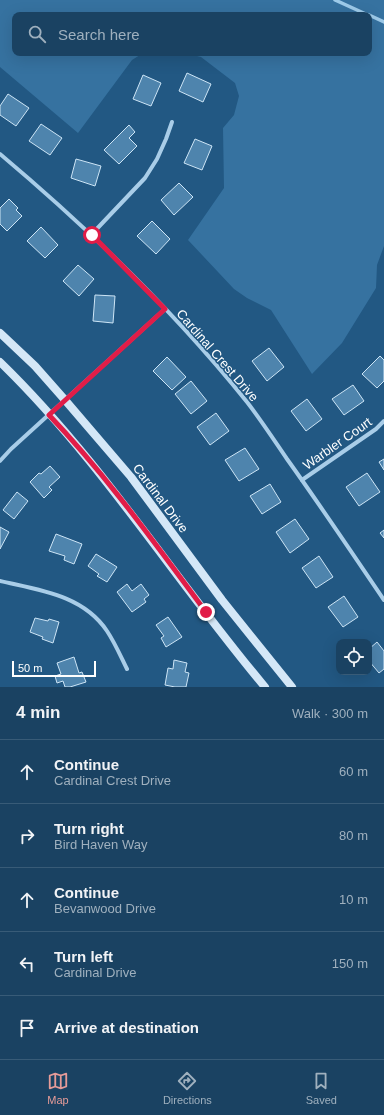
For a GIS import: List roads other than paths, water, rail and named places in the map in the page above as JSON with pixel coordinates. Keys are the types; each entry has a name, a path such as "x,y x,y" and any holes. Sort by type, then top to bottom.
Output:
{"main road":[{"name":"Cardinal Drive","path":"0,333 35,366 66,400 130,477 222,600 292,687"},
{"path":"0,362 70,437 121,499 206,612 265,687"}],"street":[{"path":"92,235 145,178 157,159 172,122"},
{"name":"Cardinal Crest Drive","path":"0,154 92,235 165,309 211,360 248,403 384,600"},
{"path":"0,461 11,449 165,309"},
{"name":"Warbler Court","path":"302,480 376,429 384,421"},
{"path":"0,582 55,594 78,604 91,613 104,627 127,669"}],"waterway":[{"path":"335,0 361,12"},
{"path":"372,16 384,22"}]}
